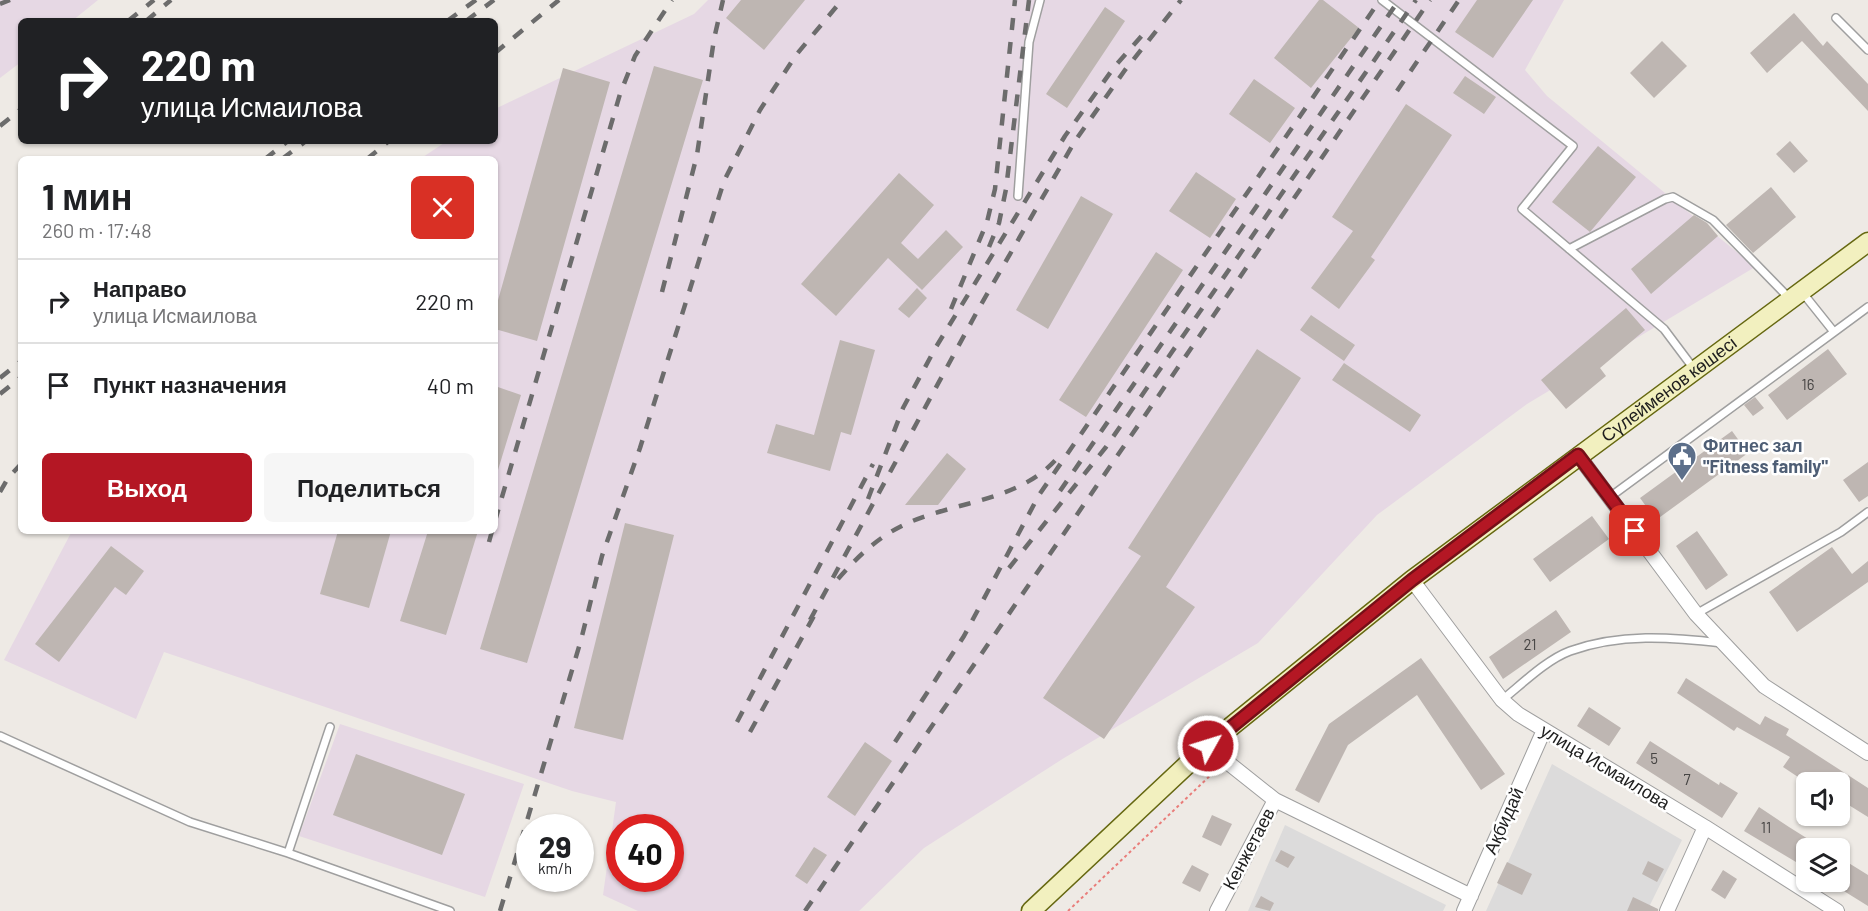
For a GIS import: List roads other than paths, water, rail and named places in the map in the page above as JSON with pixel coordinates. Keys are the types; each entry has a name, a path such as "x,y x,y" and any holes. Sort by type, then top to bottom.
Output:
{"street":[{"name":"Сүлейменов көшесі","path":"1031,911 1208,746 1412,580 1868,242"},
{"path":"1578,455 1696,614 1764,686 1868,753"},
{"name":"улица Исмаилова","path":"1412,580 1502,700 1518,714 1705,827 1837,911"},
{"name":"Ақбидай","path":"1464,911 1544,730"},
{"name":"Кенжетаев","path":"1208,746 1275,800 1217,911"},
{"path":"1275,800 1471,896"},
{"path":"1667,911 1705,827"}],"lane":[{"path":"1018,196 1029,42 1040,0"},
{"path":"1382,0 1573,146 1522,209 1664,329 1694,369"},
{"path":"1836,18 1868,50"},
{"path":"1569,249 1658,202 1673,197 1713,220 1834,332"},
{"path":"1610,497 1868,307"},
{"path":"1696,614 1841,532 1868,512"},
{"path":"1502,700 1568,652 1606,642 1660,636 1723,643"},
{"path":"288,853 330,727"},
{"path":"0,736 190,822 288,853 450,911"}],"railway":[{"path":"0,4 10,0"},
{"path":"132,18 154,0"},
{"path":"150,18 171,0"},
{"path":"451,18 476,0"},
{"path":"470,18 494,0"},
{"path":"498,51 559,0"},
{"path":"498,511 620,94 635,56 672,0"},
{"path":"662,292 697,155 714,39 723,0"},
{"path":"500,911 581,640 602,556 640,448 724,181 760,110 796,55 842,0"},
{"path":"951,309 987,222 995,189 1015,0"},
{"path":"989,247 999,223 1006,189 1029,0"},
{"path":"810,620 979,308 1075,141 1125,70 1181,0"},
{"path":"895,742 964,636 1039,495 1380,0"},
{"path":"1060,491 1399,0"},
{"path":"1009,568 1106,447 1416,0"},
{"path":"805,911 1430,0"},
{"path":"1397,91 1459,0"},
{"path":"868,499 903,408 936,347 1065,136 1115,66 1145,32"},
{"path":"0,126 18,111"},
{"path":"269,156 284,144"},
{"path":"286,156 302,144"},
{"path":"371,156 385,144"},
{"path":"0,378 18,363"},
{"path":"0,394 18,379"},
{"path":"838,579 871,546 899,527 929,515 1009,491 1044,471 1059,456"},
{"path":"737,722 873,464"},
{"path":"0,492 18,467"},
{"path":"489,542 491,534"},
{"path":"750,732 815,614"}],"place":[{"name":"Фитнес зал \"Fitness family\"","path":"1682,482"}]}
